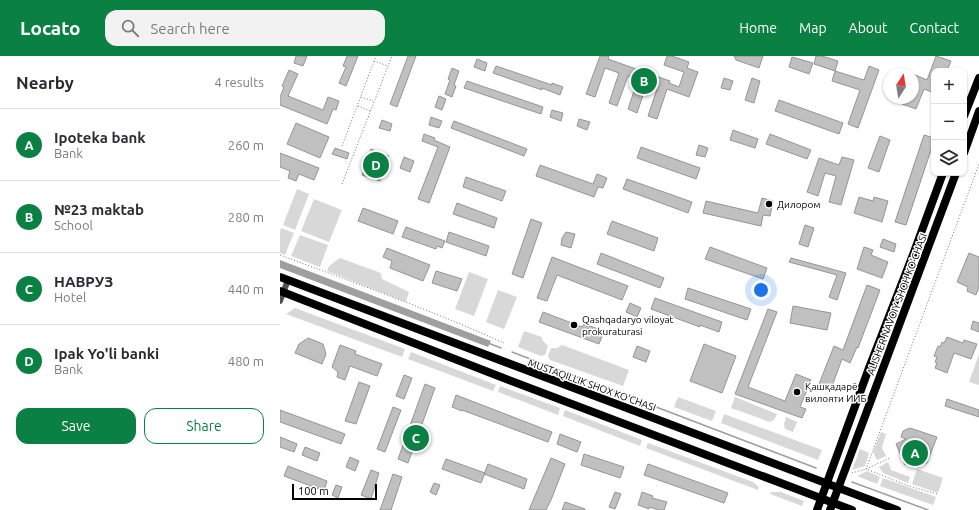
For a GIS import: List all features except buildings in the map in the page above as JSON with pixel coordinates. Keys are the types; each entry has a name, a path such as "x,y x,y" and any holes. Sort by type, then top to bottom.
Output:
{"main road":[{"path":"967,108 979,78"},
{"path":"967,144 979,111"},
{"name":"ALISHER NAVOIY SHOH KO'CHASI","path":"818,510 821,498 869,368 942,176"},
{"name":"ALISHER NAVOIY SHOH KO'CHASI","path":"832,506 955,176"},
{"name":"MUSTAQILLIK SHOX KO'CHASI","path":"284,279 898,510"},
{"path":"281,295 821,498 832,506 852,510"}],"street":[{"path":"940,182 951,186"},
{"path":"281,295 284,279"}],"path":[{"path":"342,146 376,56"},
{"path":"342,184 392,56"},
{"path":"374,61 388,66"},
{"path":"361,97 374,102"},
{"path":"357,106 370,111"},
{"path":"866,469 979,164"},
{"path":"280,255 470,327 504,343"},
{"path":"852,473 866,469 890,458"},
{"path":"866,469 909,486 937,494"}],"shaded area":[{"path":"297,189 309,194 295,230 283,225"},
{"path":"314,199 342,210 329,242 301,231"},
{"path":"281,228 294,233 285,255 280,253"},
{"path":"300,235 328,245 320,267 291,256"},
{"path":"340,258 381,273 382,279 409,292 406,302 327,271 329,266"},
{"path":"280,260 491,341 488,347 280,268"},
{"path":"469,272 488,279 474,316 455,309"},
{"path":"498,290 517,297 504,329 486,322"},
{"path":"295,308 405,349 402,357 286,314"},
{"path":"524,331 542,337 543,341 548,346 545,355 541,356 518,347"},
{"path":"562,345 629,370 623,386 550,360 548,356 551,348 557,348"},
{"path":"411,352 496,385 493,391 408,359"},
{"path":"979,354 979,385 969,382"},
{"path":"500,386 560,408 558,415 498,392"},
{"path":"678,397 716,411 712,421 674,407"},
{"path":"735,397 777,414 774,420 770,422 731,408"},
{"path":"565,410 642,440 640,446 563,416"},
{"path":"724,414 822,450 818,460 721,423"},
{"path":"786,417 797,422 793,432 785,429 784,424"},
{"path":"881,432 886,434 882,448 886,456 877,460 873,452"},
{"path":"648,443 753,482 759,487 758,490 646,448"},
{"path":"860,449 869,453 865,466 852,470"},
{"path":"888,462 891,470 910,477 908,483 883,473 879,467"},
{"path":"917,469 943,478 938,493 912,484"},
{"path":"867,471 880,477 877,484 857,476"},
{"path":"883,478 936,497 933,505 880,486"},
{"path":"771,492 781,492 804,501 802,506 770,494"}],"waterway":[{"path":"488,343 501,348"},
{"path":"512,352 816,468"},
{"path":"852,482 928,510"}],"place":[{"name":"№23 maktab","path":"644,81"},
{"name":"Ipak Yo'li banki","path":"376,165"},
{"name":"Дилором","path":"769,204"},
{"name":"Qashqadaryo viloyat prokuraturasi","path":"574,325"},
{"name":"Қашқадарё вилояти ИИБ","path":"797,392"},
{"name":"НАВРУЗ","path":"416,438"},
{"name":"Ipoteka bank","path":"915,453"}]}
